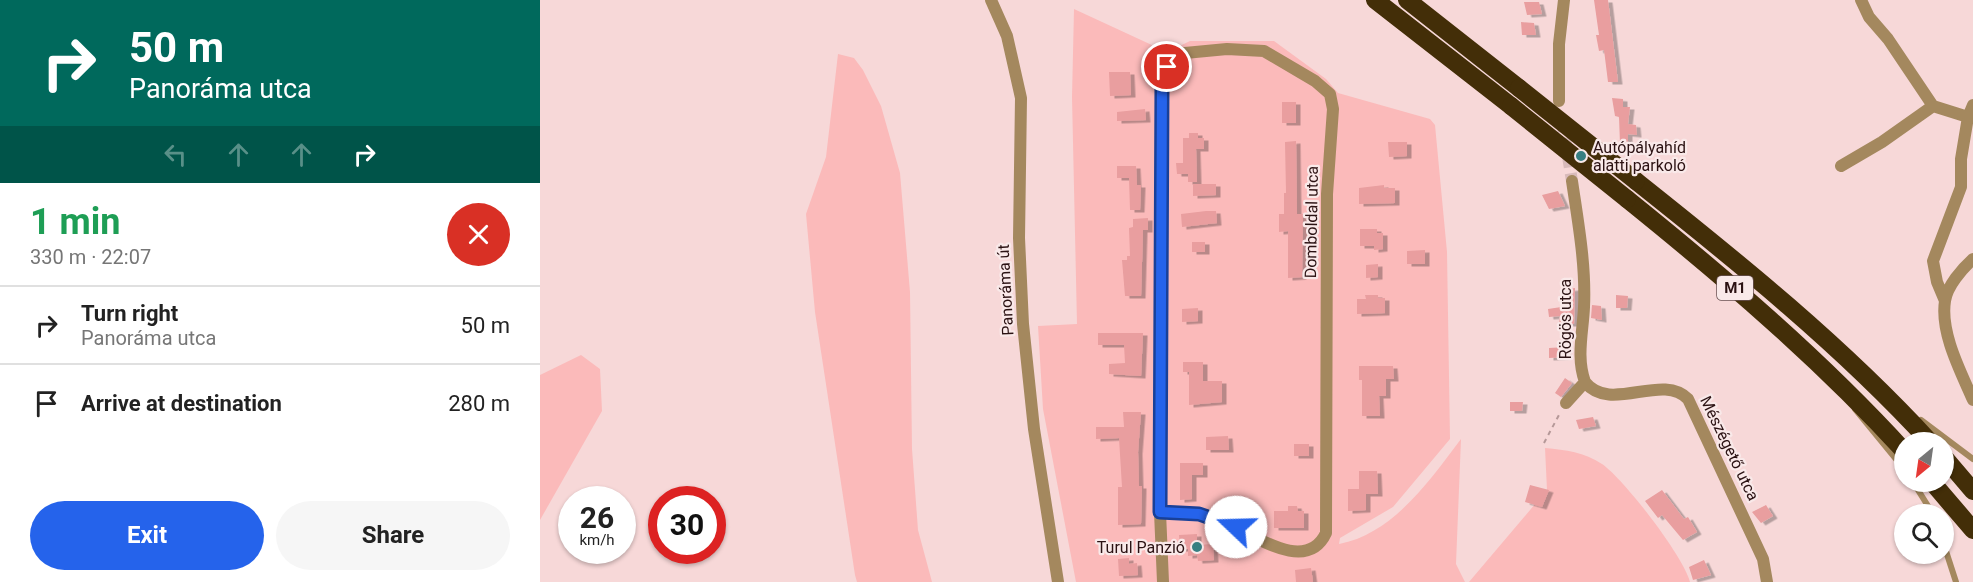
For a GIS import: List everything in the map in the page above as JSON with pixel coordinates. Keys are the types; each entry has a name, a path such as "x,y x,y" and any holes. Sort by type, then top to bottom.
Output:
{"highway":[{"name":"M1","path":"1375,0 1627,199 1754,304 1839,383 1894,440"},
{"name":"M1","path":"1407,0 1713,242 1843,355 1920,432"},
{"path":"1954,469 1973,491"},
{"path":"1940,492 1973,531"}],"street":[{"name":"Panoráma út","path":"991,0 1007,36 1021,98 1019,238 1023,324 1034,429 1058,582"},
{"path":"1559,101 1559,44 1564,0"},
{"path":"1861,0 1869,17 1888,39 1933,106"},
{"name":"Domboldal utca","path":"1227,49 1264,51 1316,81 1330,94 1333,110 1327,194 1326,533 1321,543 1310,550 1286,550 1265,543 1217,519 1199,514 1160,512 1162,82 1167,67 1185,53 1227,49"},
{"path":"1840,166 1882,142 1933,106 1970,111 1961,159 1960,187 1933,261 1937,282 1945,301 1949,346 1973,400"},
{"name":"Rögös utca","path":"1572,181 1581,238 1584,306 1580,340 1585,382"},
{"path":"1945,301 1961,270 1973,259"},
{"path":"1566,403 1585,382"},
{"name":"Mészégető utca","path":"1585,382 1596,390 1606,393 1627,394 1672,388 1681,391 1688,399 1763,559 1767,582"},
{"path":"1160,512 1163,582"}],"lane":[{"path":"1843,355 1872,374 1923,422 1973,459"},
{"path":"1839,383 1860,419 1894,458"},
{"path":"1950,564 1956,582"}],"path":[{"path":"1544,443 1566,403"}],"shaded area":[{"path":"1074,9 1167,52 1190,41 1274,41 1326,79 1338,93 1430,119 1435,125 1447,252 1450,439 1393,507 1340,538 1339,544 1376,529 1393,517 1423,488 1461,439 1456,564 1465,582 1076,582 1043,409 1038,326 1077,324 1072,97"},
{"path":"838,54 854,58 863,70 881,106 900,173 910,292 912,449 918,530 932,582 857,582 855,575 815,312 806,214 826,157"},
{"path":"581,355 600,369 602,411 540,520 540,375"},
{"path":"1545,448 1582,454 1612,472 1638,501 1665,538 1677,555 1690,582 1469,582 1547,490"}],"building":[{"path":"1594,0 1608,0 1618,82 1608,82 1604,50 1599,51 1596,35 1599,35"},
{"path":"1524,2 1539,2 1542,14 1527,15"},
{"path":"1521,22 1534,23 1536,35 1522,35"},
{"path":"1109,72 1130,72 1131,95 1110,96"},
{"path":"1612,98 1623,99 1623,107 1630,107 1628,124 1636,125 1637,135 1628,134 1628,142 1625,141 1625,144 1620,144 1619,117 1615,116"},
{"path":"1282,102 1296,102 1296,123 1282,123"},
{"path":"1145,109 1146,120 1117,121 1117,112"},
{"path":"1189,133 1198,133 1198,138 1204,138 1204,149 1196,149 1197,182 1188,182 1188,174 1177,174 1176,163 1183,163 1183,138 1189,138"},
{"path":"1296,141 1297,214 1303,214 1302,277 1288,278 1288,231 1279,232 1279,214 1284,214 1284,193 1286,193 1285,142"},
{"path":"1388,142 1407,142 1407,156 1389,157"},
{"path":"1117,166 1136,166 1137,185 1141,185 1140,210 1130,210 1129,178 1117,178"},
{"path":"1193,184 1216,184 1216,195 1193,196"},
{"path":"1384,185 1384,188 1395,188 1395,203 1359,204 1359,188"},
{"path":"1558,191 1565,206 1549,209 1542,195"},
{"path":"1216,211 1217,223 1182,227 1181,214"},
{"path":"1148,218 1148,230 1143,230 1141,296 1125,296 1122,260 1127,260 1127,256 1130,256 1129,228 1133,227 1133,219"},
{"path":"1360,229 1377,229 1377,233 1383,233 1383,249 1374,250 1374,246 1360,246"},
{"path":"1192,242 1205,242 1205,252 1192,252"},
{"path":"1425,250 1425,264 1407,264 1407,251"},
{"path":"1378,264 1378,277 1366,278 1366,265"},
{"path":"1575,288 1574,324 1559,324 1560,316 1549,317 1548,309 1568,306 1566,289"},
{"path":"1365,295 1378,295 1378,298 1385,298 1385,313 1357,314 1357,299 1366,299"},
{"path":"1616,295 1628,296 1627,308 1616,308"},
{"path":"1592,305 1601,306 1602,320 1591,318"},
{"path":"1198,308 1198,321 1182,322 1182,309"},
{"path":"1098,333 1143,333 1141,376 1109,374 1109,364 1125,363 1124,345 1098,345"},
{"path":"1566,347 1567,357 1549,358 1549,348"},
{"path":"1183,362 1203,362 1203,381 1222,381 1222,402 1189,405 1189,372 1183,372"},
{"path":"1359,366 1393,366 1394,379 1386,379 1386,396 1379,396 1380,416 1362,416 1362,380 1359,380"},
{"path":"1565,378 1572,383 1561,397 1555,393"},
{"path":"1510,402 1523,402 1522,411 1510,411"},
{"path":"1123,412 1141,412 1138,452 1139,486 1142,486 1141,524 1118,525 1118,487 1122,487 1119,438 1096,439 1096,427 1124,427"},
{"path":"1593,417 1596,426 1579,429 1576,420"},
{"path":"1228,436 1229,450 1206,450 1206,437"},
{"path":"1294,444 1309,444 1309,456 1294,456"},
{"path":"1180,463 1203,463 1203,475 1192,475 1192,499 1180,500"},
{"path":"1359,471 1377,471 1378,494 1366,494 1366,510 1348,511 1348,489 1359,489"},
{"path":"1530,485 1549,490 1542,507 1525,502"},
{"path":"1662,490 1684,519 1688,517 1697,532 1683,540 1662,515 1658,518 1645,501"},
{"path":"1766,505 1773,516 1761,523 1752,512"},
{"path":"1288,506 1297,506 1298,511 1304,511 1304,528 1274,528 1274,511 1288,511"},
{"name":"Turul Panzió","path":"1197,534 1197,545 1213,544 1214,560 1198,561 1197,555 1188,556 1188,549 1180,549 1179,535"},
{"path":"1129,558 1129,564 1137,563 1138,575 1119,576 1118,559"},
{"path":"1704,560 1711,575 1693,580 1689,567"},
{"path":"1311,568 1313,582 1296,582 1295,570"}],"tunnel":[{"path":"1562,120 1572,181"}],"place":[{"name":"Autópályahíd alatti parkoló","path":"1581,156"},
{"name":"Turul Panzió","path":"1197,547"}],"route":[{"path":"1167,67 1162,82 1160,512 1199,514 1236,527"}]}
